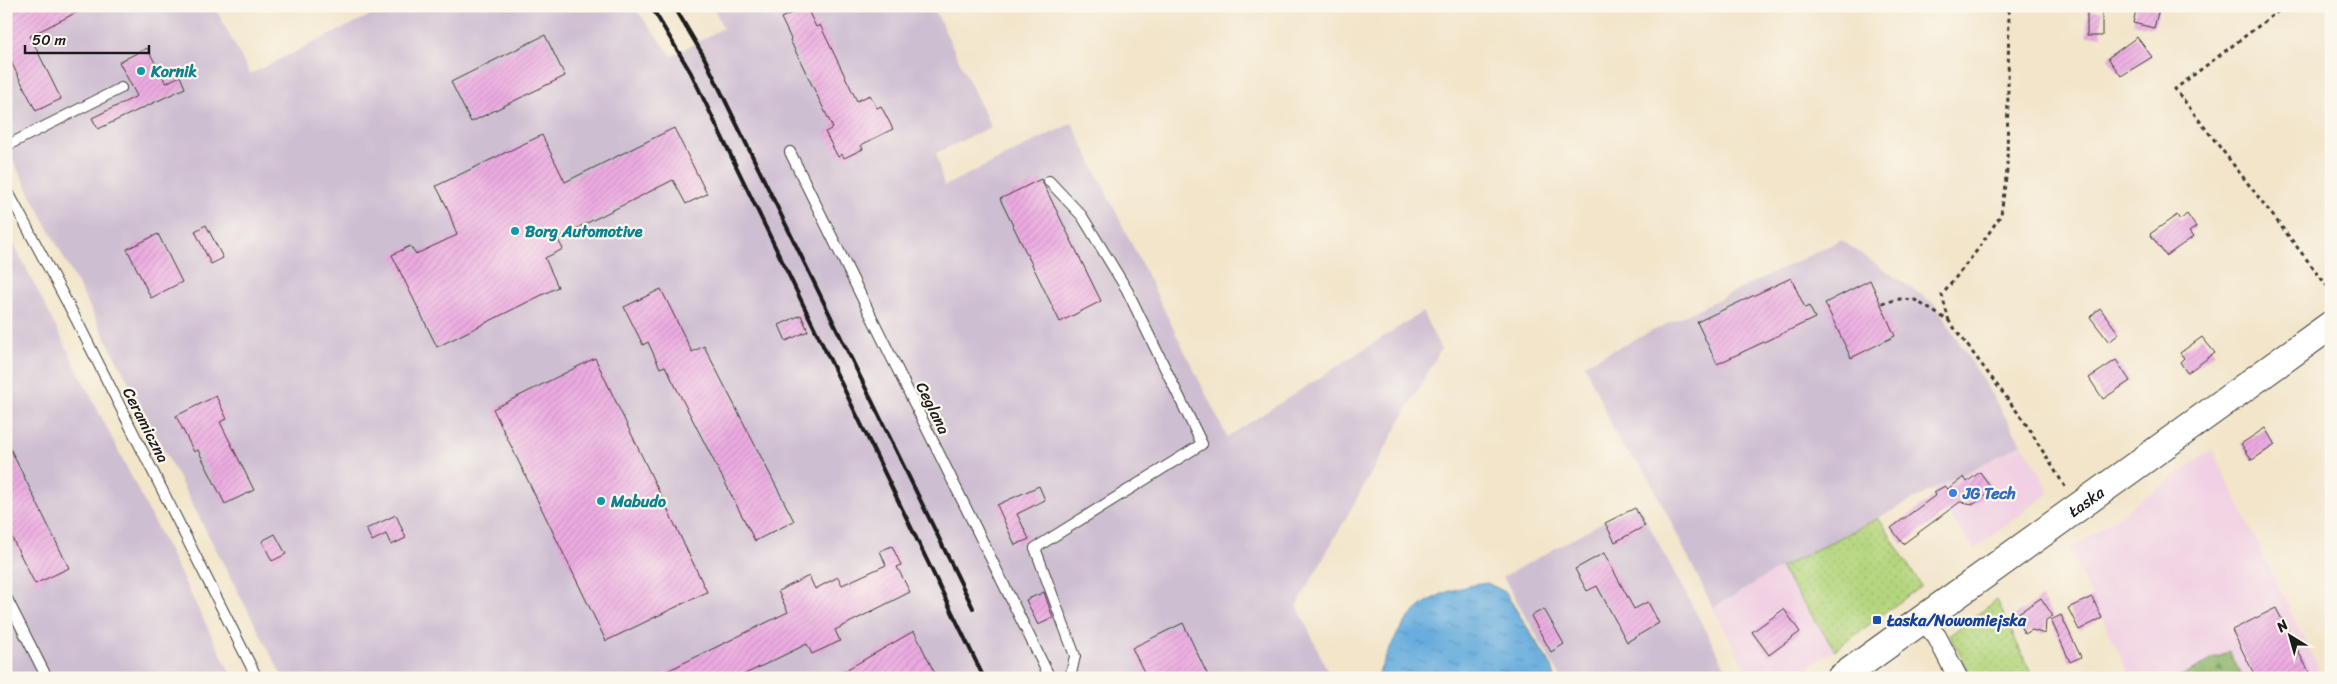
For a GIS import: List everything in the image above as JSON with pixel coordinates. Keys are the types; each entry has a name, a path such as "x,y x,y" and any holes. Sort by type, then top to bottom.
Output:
{"main road":[{"name":"Łaska","path":"1841,678 2331,324"}],"street":[{"path":"1922,618 1937,637 1958,678"}],"lane":[{"path":"6,146 121,88"},
{"name":"Ceglana","path":"790,152 1050,678"},
{"path":"1049,181 1082,216 1127,290 1202,444 1035,548 1075,656 1070,678"},
{"name":"Ceramiczna","path":"6,188 77,321 257,678"},
{"path":"6,597 47,678"}],"path":[{"path":"2009,6 2007,170 2001,216 1978,250 1942,294 1949,320 2024,421 2078,506"},
{"path":"2285,6 2175,89 2331,291"},
{"path":"1882,303 1900,299 1915,300 1949,320"}],"shaded area":[{"path":"6,6 214,6 250,74 389,6 633,6 672,56 723,28 713,6 933,6 991,127 936,153 944,186 1072,123 1227,437 1422,312 1441,349 1297,605 1331,678 283,678 6,147"},
{"path":"6,228 233,678 6,678"},
{"path":"1841,240 1936,305 2022,444 1780,568 1713,608 1646,472 1621,446 1584,364"},
{"path":"2022,444 2036,465 2049,493 1974,549 1932,491"},
{"path":"2212,449 2323,678 2244,678 2229,651 2177,678 2131,678 2069,550"},
{"path":"1637,503 1731,678 1561,678 1503,577"},
{"path":"1780,568 1835,650 1793,678 1750,678 1713,608"}],"green space":[{"path":"1879,518 1921,586 1835,650 1780,568"},
{"path":"1997,600 2033,678 1972,678 1950,635"},
{"path":"2229,651 2244,678 2177,678"}],"water":[{"path":"1487,583 1505,592 1552,667 1555,678 1377,678 1395,639 1404,624 1416,611 1444,593"}],"building":[{"path":"6,6 89,6 30,36 61,99 36,111 6,52"},
{"path":"806,6 816,27 820,25 857,101 870,95 877,108 881,106 893,129 861,145 863,149 844,158 842,154 838,157 825,132 833,128 781,18"},
{"path":"2137,6 2159,9 2154,28 2133,23"},
{"path":"2087,11 2102,11 2102,36 2087,36"},
{"path":"545,35 565,76 471,122 451,82"},
{"path":"2137,37 2152,57 2121,76 2108,58"},
{"path":"147,48 166,83 180,76 185,88 98,129 92,118 137,96 119,62"},
{"name":"Borg Automotive","path":"674,128 707,194 686,204 673,180 557,238 563,249 545,258 558,287 437,347 392,255 410,246 416,254 457,235 447,207 436,186 542,135 565,182"},
{"path":"1041,179 1101,301 1060,322 1000,199"},
{"path":"2187,214 2196,227 2189,232 2193,237 2166,256 2150,234 2177,215 2180,220"},
{"path":"206,225 223,258 211,264 195,231"},
{"path":"158,234 182,282 151,298 127,249"},
{"path":"1791,278 1805,308 1809,306 1815,318 1717,364 1697,322"},
{"path":"1870,280 1895,336 1851,358 1825,303"},
{"path":"661,289 692,352 704,346 794,521 755,541 665,366 660,368 648,342 643,345 624,307"},
{"path":"2100,308 2119,334 2109,342 2090,317"},
{"path":"801,315 808,331 786,341 779,325"},
{"path":"2202,337 2215,353 2187,373 2180,362 2184,358 2180,353"},
{"name":"Mabudo","path":"595,358 707,592 606,641 493,409"},
{"path":"2116,360 2130,381 2103,399 2089,378"},
{"path":"216,396 227,419 220,422 254,490 225,504 198,450 194,452 176,416"},
{"path":"2265,428 2275,445 2252,460 2241,444"},
{"path":"6,440 69,568 35,584 6,526"},
{"path":"1980,472 1993,490 1974,504 1960,502 1903,544 1891,528 1936,495 1934,492 1945,486 1948,489 1964,477 1967,482"},
{"path":"1039,486 1045,500 1017,514 1029,539 1015,545 997,505"},
{"path":"1635,508 1645,526 1615,542 1605,523"},
{"path":"396,515 406,538 391,545 386,534 372,541 366,529"},
{"path":"275,534 286,554 272,561 262,541"},
{"path":"892,546 901,565 897,567 910,592 835,630 840,641 812,654 807,644 737,678 653,678 788,612 778,591 809,576 815,589 838,577 842,585 886,565 880,551"},
{"path":"1604,553 1634,609 1648,602 1659,623 1627,642 1597,586 1587,591 1575,569"},
{"path":"1044,592 1053,618 1038,625 1026,600"},
{"path":"2092,597 2102,618 2079,630 2068,608"},
{"path":"2041,598 2053,616 2046,620 2045,634 2032,630 2025,634 2014,616"},
{"path":"2276,608 2309,672 2299,678 2256,678 2232,630"},
{"path":"1544,609 1564,644 1551,652 1531,616"},
{"path":"1784,609 1800,632 1769,655 1752,632"},
{"path":"2061,615 2081,657 2070,662 2051,620"},
{"path":"1183,623 1209,678 1147,678 1132,648"},
{"path":"914,631 937,678 832,678"}],"railway":[{"path":"651,6 691,73 984,678"},
{"path":"674,6 703,55 973,608"}],"place":[{"name":"Kornik","path":"141,71"},
{"name":"Borg Automotive","path":"515,231"},
{"name":"JG Tech","path":"1953,493"},
{"name":"Mabudo","path":"601,501"},
{"name":"Łaska/Nowomiejska","path":"1877,620"}]}
